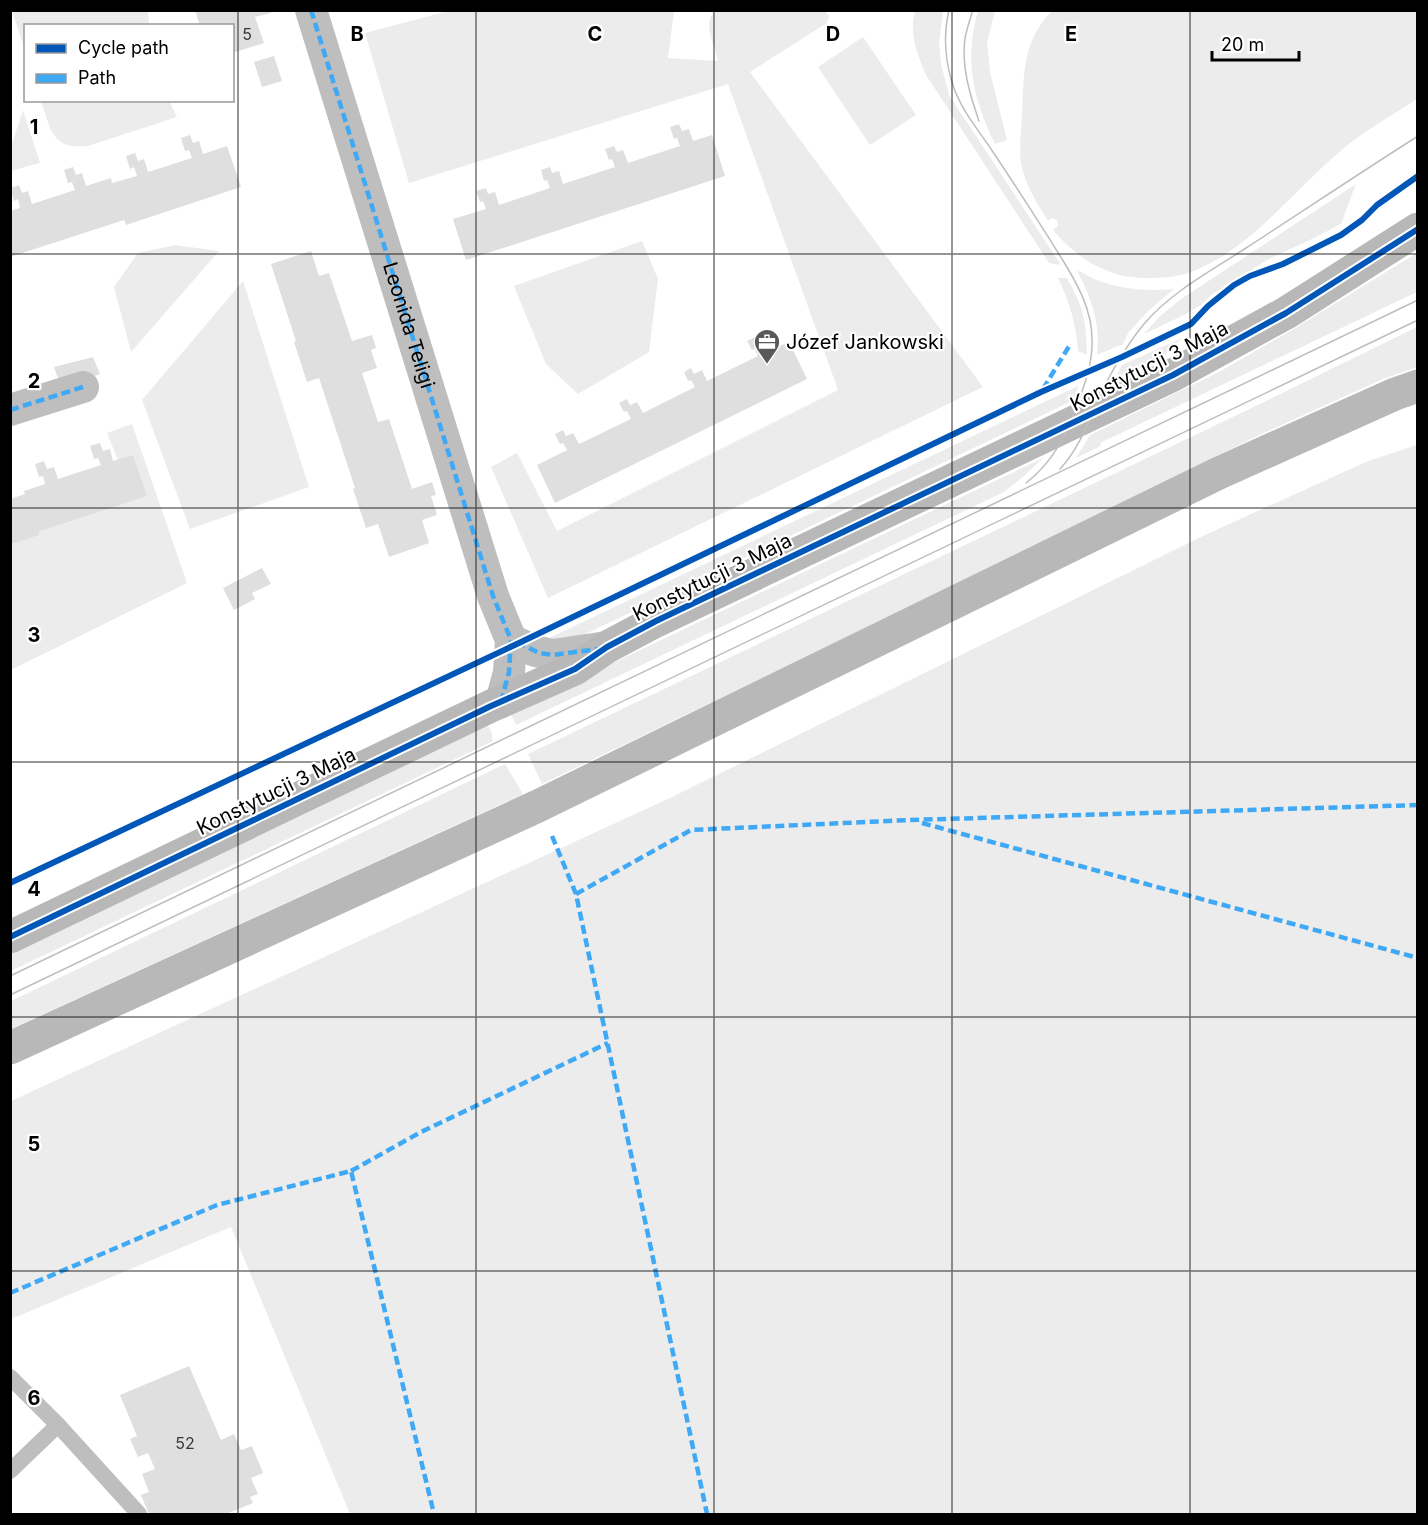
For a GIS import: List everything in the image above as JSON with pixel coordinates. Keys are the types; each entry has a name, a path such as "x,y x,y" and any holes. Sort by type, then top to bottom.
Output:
{"street":[{"name":"Leonida Teligi","path":"311,10 494,596 511,639 509,672 501,702"},
{"name":"Konstytucji 3 Maja","path":"10,937 501,702 575,669 607,647 656,621 1173,375 1286,313 1418,229"},
{"path":"10,1048 538,806 1219,473 1395,394 1418,386"},
{"path":"10,410 83,387"},
{"path":"511,639 539,653 553,655 607,647"}],"lane":[{"path":"10,1377 58,1425 139,1515"},
{"path":"10,1471 58,1425"}],"shaded area":[{"path":"452,10 674,11 668,58 718,61 709,29 711,16 715,11 825,11 829,16 827,23 750,72 983,387 548,598 491,467 517,453 557,531 838,390 728,84 409,183 365,33"},
{"path":"1053,10 1417,11 1417,99 1349,144 1255,232 1213,262 1173,277 1128,277 1092,264 1071,249 1053,230 1058,226 1057,220 1052,218 1048,221 1025,179 1020,146 1026,60 1035,34"},
{"path":"12,11 148,11 149,24 24,24 24,47"},
{"path":"915,11 943,11 939,43 941,64 949,95 1061,265 1049,263 926,75 913,36"},
{"path":"978,11 995,11 987,42 990,72 1007,140 995,144 981,111 973,79 972,46"},
{"path":"863,37 916,115 870,145 818,67"},
{"path":"41,102 170,102 177,117 88,146 66,145 54,136"},
{"path":"23,110 40,163 11,171 11,147"},
{"path":"1356,184 1341,224 1267,260 1211,295 1201,305 1144,334 1159,317 1181,299"},
{"path":"642,241 658,279 649,352 578,394 546,364 514,286"},
{"path":"175,245 219,251 131,352 114,287 138,253"},
{"path":"1417,253 1417,292 1100,443 1101,446 1076,458 1090,435 1219,372"},
{"path":"1076,269 1098,281 1123,287 1149,290 1174,289 1147,312 1128,333 1123,344 1097,355 1098,332 1094,310"},
{"path":"1058,278 1067,278 1081,307 1085,324 1087,355 1078,351 1072,313"},
{"path":"243,281 309,487 190,529 142,400"},
{"path":"1417,327 1417,367 1383,379 1255,437 542,784 528,754"},
{"path":"1182,338 1159,361 1114,381 1122,365"},
{"path":"1078,386 1074,400 577,638 543,641"},
{"path":"132,424 187,583 11,670 11,545 38,535 38,532 146,496 133,455 118,460 107,433"},
{"path":"1417,445 1417,1514 350,1514 231,1227 11,1319 11,1101 672,797 1207,534 1368,461"},
{"path":"1043,458 1004,492 516,725 510,712"},
{"path":"487,724 493,741 11,971 11,949"},
{"path":"505,764 523,794 11,1029 11,1001"}],"building":[{"path":"195,10 270,10 271,13 255,17 264,43 234,52 234,24 199,24"},
{"path":"274,56 282,81 262,87 254,62"},
{"path":"679,124 682,131 689,129 693,141 712,135 725,176 466,260 453,219 486,209 483,201 480,202 476,191 486,188 488,194 495,192 499,205 550,188 547,180 544,181 541,170 550,167 552,173 559,171 563,184 615,167 612,159 609,160 605,149 614,146 617,152 623,150 628,163 680,146 677,138 674,139 670,127"},
{"path":"190,135 193,143 199,141 203,154 227,146 241,187 126,225 124,220 10,257 10,211 20,208 18,199 14,201 10,188 19,185 22,193 28,191 32,204 75,190 72,182 68,183 64,170 73,167 76,175 82,173 86,186 111,178 112,183 137,176 134,167 130,169 126,156 135,153 138,161 144,159 148,172 192,158 189,150 185,151 181,138"},
{"path":"311,251 319,276 329,273 352,341 372,335 376,348 371,350 377,368 362,373 378,422 389,419 412,489 432,482 436,495 431,496 437,515 422,520 429,543 389,557 378,524 366,528 319,378 307,382 271,264"},
{"path":"755,337 758,343 765,339 770,350 789,342 807,379 555,503 537,465 567,450 563,443 560,444 555,434 563,430 566,436 573,433 579,444 631,419 619,403 627,399 630,405 637,402 643,413 695,387 691,380 688,381 684,372 691,368 694,374 702,370 707,381 758,356 747,341"},
{"path":"93,357 100,374 61,387 54,367"},
{"path":"100,443 103,451 110,449 113,461 133,455 147,496 38,532 39,535 10,545 10,499 25,494 24,491 45,484 43,476 39,477 35,464 44,461 47,469 54,467 58,479 101,465 98,458 94,459 90,446"},
{"path":"262,568 271,584 252,593 255,599 234,610 223,588"},
{"path":"189,1366 221,1440 234,1434 241,1450 252,1446 263,1473 251,1478 258,1494 250,1497 253,1503 226,1514 149,1514 141,1495 149,1492 142,1474 155,1469 148,1453 138,1457 130,1439 137,1436 120,1395"}],"tram line":[{"path":"949,10 946,47 952,82 959,100 1062,259 1083,297 1091,328 1090,364 1072,417 1051,458 1026,483"},
{"path":"973,10 965,38 964,59 979,121"},
{"path":"1060,469 1075,450 1118,361 1138,331 1155,312 1192,283 1418,136"},
{"path":"10,976 1418,300"},
{"path":"10,995 1418,320"}],"marked path":[{"path":"311,10 493,596 511,640 509,672 501,702"},
{"path":"1043,389 1071,343"},
{"path":"10,410 83,387"},
{"path":"517,642 539,653 553,655 598,649"},
{"path":"576,894 691,830 910,820 1418,805"},
{"path":"922,823 1418,958"},
{"path":"552,836 576,894 707,1514"},
{"path":"351,1171 421,1132 608,1043"},
{"path":"10,1293 217,1205 351,1171 434,1514"}],"cycle path":[{"path":"10,883 519,643 1041,392 1191,324 1208,306 1234,285 1341,235 1362,220 1377,205 1418,176"},
{"path":"10,937 491,706 575,669 607,647 656,621 1173,375 1286,313 1418,229"}],"place":[{"name":"Józef Jankowski","path":"767,365"}]}
